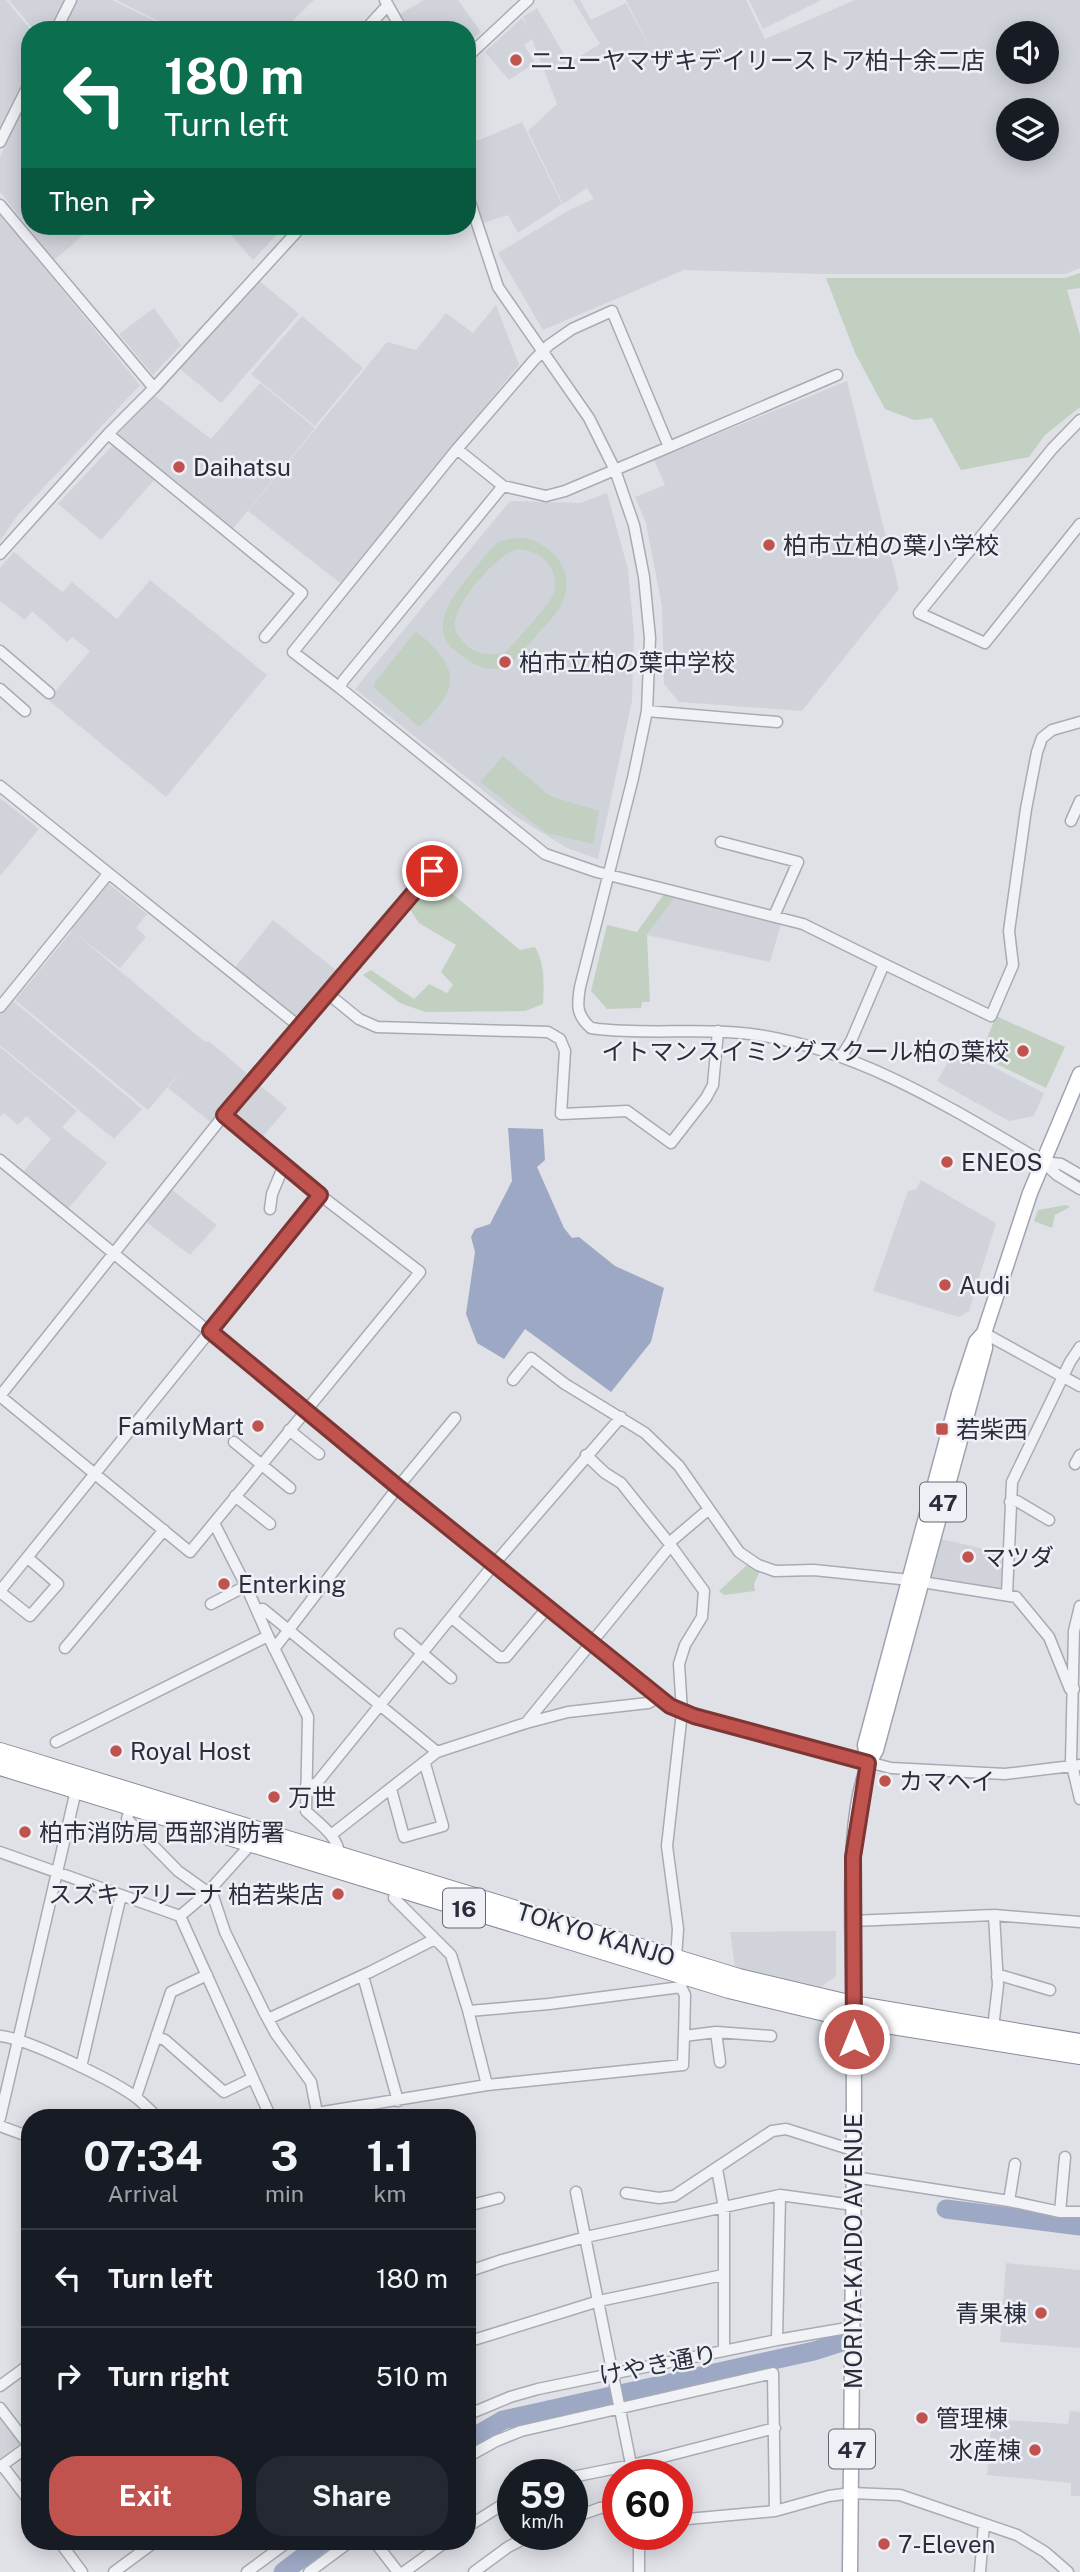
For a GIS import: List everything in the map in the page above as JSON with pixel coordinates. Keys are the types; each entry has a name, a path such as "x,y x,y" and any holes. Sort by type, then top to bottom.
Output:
{"highway":[{"name":"TOKYO KANJO","path":"0,1751 130,1808 396,1887 683,1982 1080,2056"},
{"name":"TOKYO KANJO","path":"0,1768 77,1784 339,1856 854,2012 993,2028 1080,2042"}],"main road":[{"name":"MORIYA-KAIDO AVENUE","path":"850,2572 854,1847 868,1763 876,1750 916,1581 985,1348 984,1333 1008,1256 1080,1074"}],"street":[{"path":"60,21 71,0"},
{"path":"476,49 528,0"},
{"path":"372,21 387,3 397,21"},
{"path":"0,142 21,100"},
{"path":"0,205 21,230"},
{"path":"476,220 498,287 589,418 615,470 634,525 646,589 650,638 647,711 580,986 578,1014 591,1028 718,1031 792,1041 841,1057 892,1077 1043,1162 1057,1175 1080,1189"},
{"path":"25,235 154,388"},
{"path":"0,554 108,433 154,388 294,235"},
{"path":"669,447 612,311 572,329 543,351 457,449 293,652 545,855 609,875 803,924 991,1016 1013,965 1009,931 1037,752 1042,738 1052,730 1080,722"},
{"path":"457,449 503,486 546,496 565,491 837,375"},
{"path":"1080,420 1052,449 919,613 985,643 1080,524"},
{"path":"108,433 302,593 265,637"},
{"path":"340,688 503,486"},
{"path":"0,651 49,693"},
{"path":"0,689 25,711"},
{"path":"647,711 777,722"},
{"path":"0,786 300,1027"},
{"path":"1072,821 1076,806"},
{"path":"721,842 798,862 774,916"},
{"path":"224,1115 320,1195 420,1272 190,1552 0,1396 224,1115 432,871"},
{"path":"0,1007 108,874"},
{"path":"841,1057 851,1041 884,964"},
{"path":"327,993 359,1019 377,1027 548,1032 560,1038 565,1051 561,1114 627,1111 671,1143 713,1085 718,1031"},
{"path":"0,1160 398,1487 659,1697 682,1712 868,1763 900,1768 1005,1774 1077,1766"},
{"path":"1043,1162 1062,1164 1080,1175"},
{"path":"270,1209 272,1194 285,1165"},
{"path":"28,1558 58,1584 30,1616 0,1592 320,1195"},
{"path":"984,1333 1080,1386"},
{"path":"1007,1594 1012,1482 1080,1347"},
{"path":"513,1380 531,1358 565,1384 645,1433 679,1466 739,1552 758,1564 775,1571 814,1570 916,1581 1016,1597 1049,1637 1070,1689 1074,1689"},
{"path":"306,1785 316,1784 424,1654 495,1563 621,1417"},
{"path":"274,1649 398,1487 455,1418"},
{"path":"289,1430 318,1454"},
{"path":"234,1441 290,1488"},
{"path":"586,1455 605,1473 621,1483 704,1591 702,1617 685,1645 679,1664 682,1712 667,1846 678,1929 676,1958"},
{"path":"235,1496 270,1524"},
{"path":"1010,1502 1017,1501 1049,1520"},
{"path":"526,1723 670,1544 709,1509"},
{"path":"214,1523 308,1717 306,1811 331,1835 339,1849 339,1856"},
{"path":"65,1647 164,1530"},
{"path":"211,1604 246,1586"},
{"path":"1080,1606 1074,1689 1080,1799"},
{"path":"452,1618 499,1657 506,1657 548,1607"},
{"path":"257,1610 263,1609 437,1752"},
{"path":"400,1634 451,1678"},
{"path":"56,1742 268,1636"},
{"path":"331,1835 437,1752 569,1712 648,1703 659,1697"},
{"path":"391,1789 404,1837 443,1826 425,1764"},
{"path":"0,2118 77,1784"},
{"path":"130,1808 127,1819 178,1871 213,1896 225,1932 268,2019 311,2082 313,2109"},
{"path":"180,1916 207,1893 252,1843"},
{"path":"0,1852 180,1916 267,2109"},
{"path":"396,1887 394,1898 451,1955 469,2011 487,2085"},
{"path":"81,2067 121,1895"},
{"path":"993,2028 997,1977 995,1915"},
{"path":"852,1921 995,1915 1080,1922"},
{"path":"268,2019 363,1976 435,1939"},
{"path":"136,2097 171,1992 207,1975"},
{"path":"363,1976 398,2101"},
{"path":"997,1977 1003,1976 1050,1990"},
{"path":"349,2109 487,2085 683,2065 683,1982 549,2004 469,2011"},
{"path":"684,2036 716,2032 771,2036"},
{"path":"716,2032 720,2062"},
{"path":"0,2036 18,2039 81,2067 136,2097 149,2109"},
{"path":"156,2037 165,2040 224,2092 253,2078"},
{"path":"0,2126 21,2134"},
{"path":"626,2193 659,2198 674,2196 772,2131 786,2129 846,2148 854,2148"},
{"path":"1060,2212 1065,2157"},
{"path":"1009,2201 1015,2164"},
{"path":"717,2169 723,2208 724,2351"},
{"path":"854,2177 1009,2201 1060,2212 1080,2213"},
{"path":"576,2192 630,2459"},
{"path":"777,2340 780,2195"},
{"path":"476,2269 586,2237 780,2195 853,2205"},
{"path":"476,2204 499,2198"},
{"path":"476,2339 599,2301 723,2275"},
{"name":"けやき通り","path":"476,2411 520,2394 613,2372 853,2327"},
{"path":"0,2386 21,2371"},
{"path":"476,2452 521,2431 773,2373 775,2511"},
{"path":"0,2408 21,2436"},
{"path":"669,2459 775,2428"},
{"path":"21,2452 1,2466 21,2491"},
{"path":"693,2519 775,2511 829,2496 851,2493 900,2495 1017,2535 1045,2552 1068,2572"},
{"path":"476,2521 497,2508"},
{"path":"980,2572 984,2524"},
{"path":"65,2550 82,2572"},
{"path":"114,2572 144,2550"},
{"path":"247,2572 275,2550"},
{"path":"309,2572 339,2550"},
{"path":"380,2550 398,2572"},
{"path":"404,2572 435,2550"},
{"path":"474,2572 504,2550"},
{"path":"639,2550 639,2572"}],"shaded area":[{"path":"0,0 6,0 24,21 21,21 21,89 0,132"},
{"path":"9,0 64,0 54,21 26,21"},
{"path":"74,0 112,0 155,21 64,21"},
{"path":"116,0 314,0 293,21 159,21"},
{"path":"424,0 458,0 473,21 401,21 398,15"},
{"path":"573,0 580,0 591,20 626,3 656,60 626,0 746,0 765,39 855,0 1080,0 1080,268 1066,274 821,274 684,270 543,330 498,253 571,209 594,199 587,188 563,204 528,131 557,104 532,39 524,45 535,63 509,80 485,52 522,18 527,27 523,17 537,8 569,63 600,44"},
{"path":"749,0 821,0 763,29"},
{"path":"21,112 21,218 0,192 0,157"},
{"path":"522,122 562,204 518,233 508,215 483,223 476,204 476,141"},
{"path":"0,214 140,385 17,516 0,541"},
{"path":"34,235 82,235 70,247 54,260"},
{"path":"231,235 277,235 253,260"},
{"path":"256,278 299,314 221,403 178,367"},
{"path":"496,305 519,365 340,583 248,511 387,342 416,350 446,313 473,333"},
{"path":"154,308 181,345 153,375 119,334"},
{"path":"302,316 363,368 315,426 251,374"},
{"name":"柏市立柏の葉小学校","path":"847,381 899,589 802,711 679,702 664,684 662,607 646,523 635,497 665,485 654,460"},
{"path":"260,383 315,428 232,530 116,436 155,396 211,439"},
{"path":"114,444 156,478 101,540 58,504"},
{"name":"柏市立柏の葉中学校","path":"607,493 628,569 634,635 632,701 598,859 567,848 515,816 355,689 510,501 580,503"},
{"path":"14,552 62,592 72,582 117,619 150,580 267,675 166,797 48,700 90,651 72,637 67,642 32,611 25,620 0,601 0,568"},
{"path":"0,798 39,829 0,876"},
{"path":"102,884 109,884 147,914 136,928 146,937 120,968 77,935 251,1077 213,1124 168,1088 181,1071 148,1110 15,1000 72,931 67,927"},
{"path":"675,897 781,924 770,962 647,935"},
{"path":"273,920 336,970 300,1015 291,1015 234,969"},
{"path":"12,1000 142,1109 114,1139 0,1045 0,1014"},
{"path":"0,1047 77,1111 62,1127 107,1163 68,1209 23,1172 51,1139 26,1116 18,1125 4,1113 0,1117"},
{"path":"956,1048 1044,1093 1034,1116 1009,1121 937,1081"},
{"path":"257,1083 287,1108 260,1140 235,1118 234,1112"},
{"path":"921,1180 996,1223 969,1311 959,1317 873,1291 908,1191 916,1189"},
{"path":"171,1189 217,1225 190,1255 145,1221"},
{"path":"941,1539 1002,1553 1001,1589 930,1580"},
{"path":"836,1931 836,1976 821,1987 735,1967 730,1932"},
{"name":"青果棟","path":"1006,2263 1080,2270 1080,2348 1000,2342"},
{"name":"水産棟","path":"1070,2411 1080,2412 1080,2496 1071,2496 1071,2483 987,2475 992,2419 1068,2424"},
{"path":"0,2415 21,2443 0,2459"}],"green space":[{"path":"1080,273 1080,288 1067,290 1080,335 1080,407 1045,435 1029,457 961,470 932,418 914,420 885,409 855,353 826,278 1065,278"},
{"path":"526,538 537,542 555,555 565,573 565,595 555,614 514,661 496,669 478,666 453,649 445,639 444,616 456,594 491,549 502,541","holes":["517,549 541,557 551,568 554,593 531,624 504,653 484,654 471,649 455,628 460,607 477,582 498,560"]},
{"path":"416,631 441,656 450,678 449,689 443,700 419,727 374,688 375,682"},
{"path":"503,756 550,796 599,811 593,844 546,833 480,782"},
{"path":"432,882 449,891 520,950 535,947 542,967 543,1004 525,1011 425,1012 400,1003 363,975 371,970 414,999 429,984 447,993 453,985 441,972 456,945 419,923 409,908"},
{"path":"664,894 675,897 647,935 650,1002 642,1002 641,1008 607,1009 591,991 607,925 637,932"},
{"name":"イトマンスイミングスクール柏の葉校","path":"996,1016 1065,1047 1046,1088 980,1056"},
{"path":"1066,1205 1070,1207 1055,1215 1052,1228 1034,1221 1038,1210"},
{"path":"748,1564 760,1571 754,1584 755,1591 724,1595 719,1591"}],"water":[{"path":"508,1128 543,1129 545,1160 537,1167 564,1228 572,1238 579,1237 615,1266 664,1288 651,1342 611,1392 525,1329 504,1359 477,1343 466,1314 475,1252 471,1237 475,1229 490,1224 512,1181"}],"waterway":[{"path":"946,2209 1080,2226"},
{"path":"476,2436 503,2420 814,2351 839,2343"},
{"path":"283,2572 312,2550"}],"place":[{"name":"ニューヤマザキデイリーストア柏十余二店","path":"516,60"},
{"name":"Daihatsu","path":"179,467"},
{"name":"柏市立柏の葉小学校","path":"769,545"},
{"name":"柏市立柏の葉中学校","path":"505,662"},
{"name":"イトマンスイミングスクール柏の葉校","path":"1023,1051"},
{"name":"ENEOS","path":"947,1162"},
{"name":"Audi","path":"945,1285"},
{"name":"FamilyMart","path":"258,1426"},
{"name":"若柴西","path":"942,1429"},
{"name":"マツダ","path":"968,1557"},
{"name":"Enterking","path":"224,1584"},
{"name":"Royal Host","path":"116,1751"},
{"name":"カマヘイ","path":"885,1781"},
{"name":"万世","path":"274,1797"},
{"name":"柏市消防局 西部消防署","path":"25,1832"},
{"name":"スズキ アリーナ 柏若柴店","path":"338,1894"},
{"name":"青果棟","path":"1041,2313"},
{"name":"管理棟","path":"922,2418"},
{"name":"水産棟","path":"1035,2450"},
{"name":"7-Eleven","path":"884,2544"}],"route":[{"path":"432,871 224,1115 320,1195 210,1331 398,1487 670,1706 694,1716 868,1763 853,1857 854,2039"}]}
